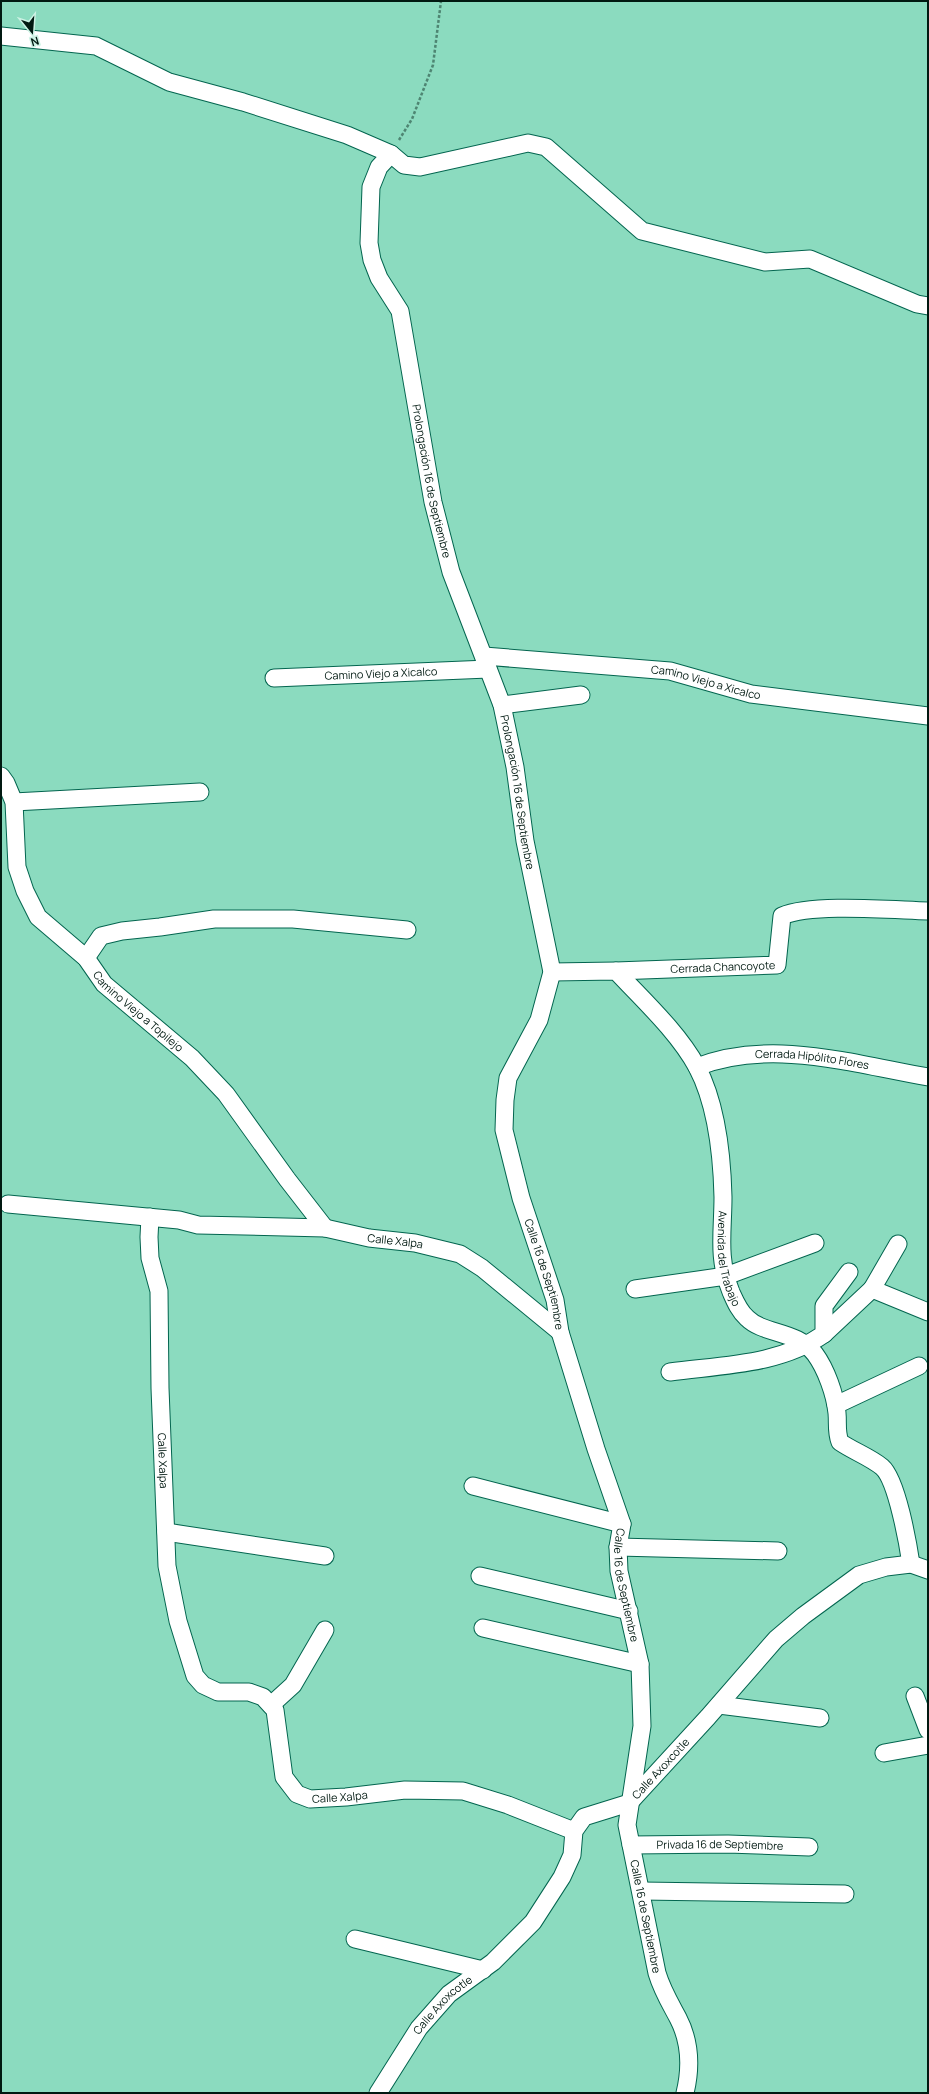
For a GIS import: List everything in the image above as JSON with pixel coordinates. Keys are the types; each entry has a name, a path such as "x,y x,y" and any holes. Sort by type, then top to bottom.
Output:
{"street":[{"path":"1,36 96,46 169,82 243,102 347,135 391,154 404,165 420,167 528,143 546,147 642,231 765,262 810,259 917,304 928,306"},
{"name":"Prolongación 16 de Septiembre","path":"391,154 379,167 371,187 369,243 372,260 379,278 400,311 433,502 451,572 502,705 515,767 525,841 552,972"},
{"name":"Camino Viejo a Xicalco","path":"274,678 486,662 670,671 751,694 928,716"},
{"path":"502,705 581,695"},
{"name":"Camino Viejo a Topilejo","path":"1,776 6,783 14,802 17,867 25,891 38,917 86,958 104,984 192,1058 226,1094 287,1179 325,1228"},
{"path":"14,802 200,792"},
{"name":"Cerrada Chancoyote","path":"616,971 777,965 782,916 793,911 843,909 928,911"},
{"path":"86,958 101,936 122,931 160,928 214,919 293,919 407,930"},
{"path":"552,972 616,971"},
{"name":"Avenida del Trabajo","path":"616,971 683,1046 697,1067 706,1088 714,1119 721,1160 723,1197 721,1255 726,1276 739,1308 747,1319 762,1326 782,1332 807,1346 820,1362 836,1405 837,1436 840,1442 883,1468 890,1477 908,1536 910,1564"},
{"name":"Calle 16 de Septiembre","path":"552,972 539,1020 508,1078 505,1100 504,1130 522,1198 555,1300 560,1332 596,1449 622,1524 618,1547 619,1571 640,1664 642,1726 629,1803 627,1824 630,1845 661,1988 678,2018 686,2040 689,2079 685,2093"},
{"name":"Cerrada Hipólito Flores","path":"697,1067 716,1060 747,1055 794,1054 928,1077"},
{"path":"8,1204 150,1217"},
{"name":"Calle Xalpa","path":"560,1332 482,1268 460,1254 415,1243 369,1238 325,1228 198,1225 179,1220 150,1217 150,1258 159,1291 160,1388 167,1566 178,1621 195,1676 203,1685 218,1692 249,1692 263,1697 275,1710 284,1777 296,1794 310,1798 346,1797 405,1790 463,1791 508,1804 574,1831"},
{"path":"635,1289 726,1276 815,1243"},
{"path":"670,1372 763,1360 807,1346 824,1334 872,1289 898,1244"},
{"path":"824,1334 824,1306 849,1272"},
{"path":"872,1289 928,1312"},
{"path":"836,1405 919,1366"},
{"path":"473,1486 622,1524"},
{"path":"166,1532 325,1556"},
{"path":"618,1547 778,1551"},
{"name":"Calle Axoxcotle","path":"378,2093 419,2028 449,1994 493,1962 533,1922 562,1877 572,1855 574,1831 584,1817 629,1803 719,1705 776,1639 803,1616 859,1575 886,1567 910,1564 928,1570"},
{"path":"480,1576 629,1611"},
{"path":"483,1628 640,1664"},
{"path":"270,1705 293,1685 325,1630"},
{"path":"915,1696 928,1730"},
{"path":"719,1705 820,1718"},
{"path":"884,1753 928,1745"},
{"name":"Privada 16 de Septiembre","path":"630,1845 728,1844 809,1847"},
{"path":"641,1891 845,1894"},
{"path":"355,1939 482,1970"}],"path":[{"path":"391,154 412,119 433,65 441,1"}]}
